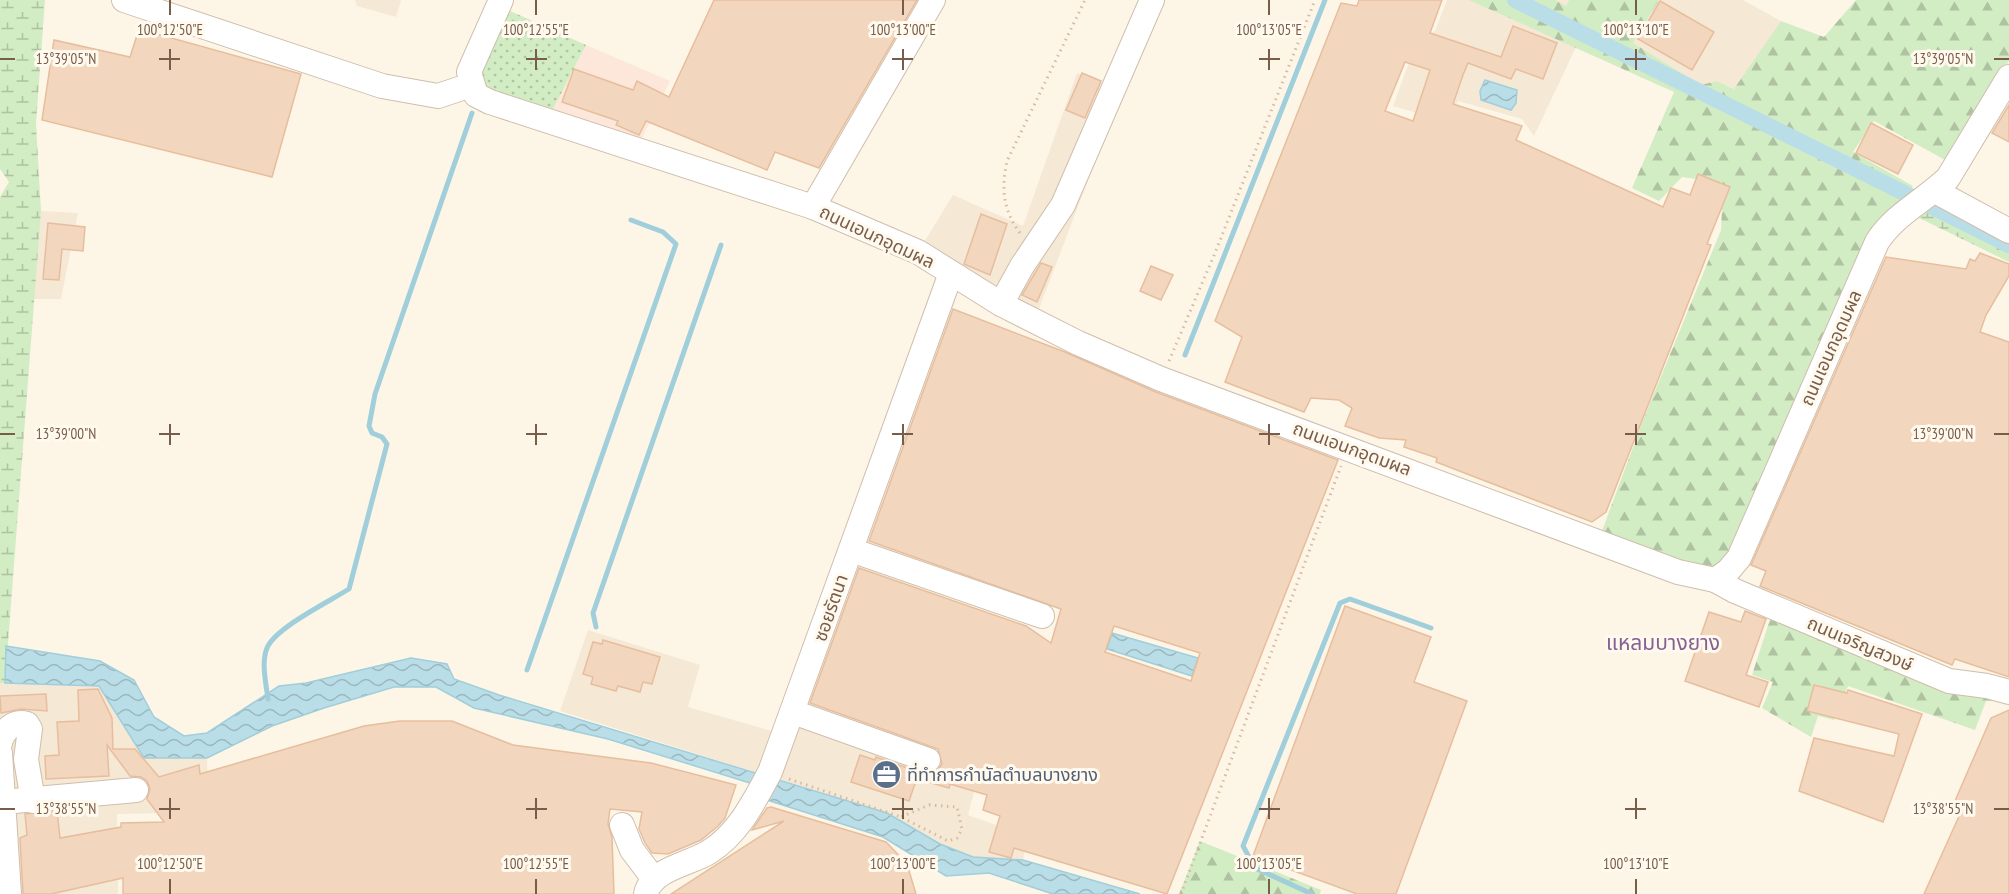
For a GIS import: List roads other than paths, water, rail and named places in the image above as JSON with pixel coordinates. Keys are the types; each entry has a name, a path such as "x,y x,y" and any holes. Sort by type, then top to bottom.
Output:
{"street":[{"path":"124,0 382,86 438,96 471,85 469,72 473,59 501,0"},
{"path":"813,207 933,0"},
{"path":"1001,304 1063,205 1152,0"},
{"name":"ถนนเอนกอุดมผล","path":"471,85 476,95 490,102 813,207 918,252 1001,304 1078,343 1161,379 1678,572 1715,580 1728,571 1739,558 1877,242 1893,220 1934,191 1948,178 2009,77"},
{"path":"1934,191 2009,231"},
{"name":"ซอยรัตนา","path":"650,886 728,840 771,771 951,273"},
{"path":"851,550 1042,616"},
{"name":"ถนนเจริญสวงษ์","path":"1715,580 1735,591 1949,681 1987,686 2009,692"},
{"path":"793,712 928,760"},
{"path":"0,743 2,735 9,727 21,722 27,724 30,729 26,759 33,801"},
{"path":"0,753 9,894"},
{"path":"3,802 136,790"},
{"path":"622,825 650,886"}],"water":[{"path":"1485,80 1517,90 1516,103 1511,110 1481,100 1480,91"},
{"path":"1112,633 1198,658 1192,676 1107,649"},
{"path":"6,646 100,661 134,680 154,717 184,736 207,733 279,686 306,683 411,658 447,664 454,679 499,695 887,813 940,844 973,857 1023,860 1140,894 1053,894 989,873 946,876 883,837 767,800 750,783 608,739 474,708 436,687 394,687 324,708 272,726 207,758 144,758 99,686 5,683"}],"waterway":[{"path":"1185,355 1325,0"},
{"path":"1515,0 2009,245"},
{"path":"268,699 264,660 272,640 291,624 349,589 387,444 382,437 372,433 369,426 375,394 472,113"},
{"path":"527,670 676,244 663,232 631,220"},
{"path":"596,627 593,613 721,245"},
{"path":"1312,894 1255,868 1243,846 1340,603 1350,599 1431,628"}],"place":[{"name":"ที่ทำการกำนัลตำบลบางยาง","path":"886,775"}],"district":[{"name":"แหลมบางยาง","path":"1663,643"}]}
